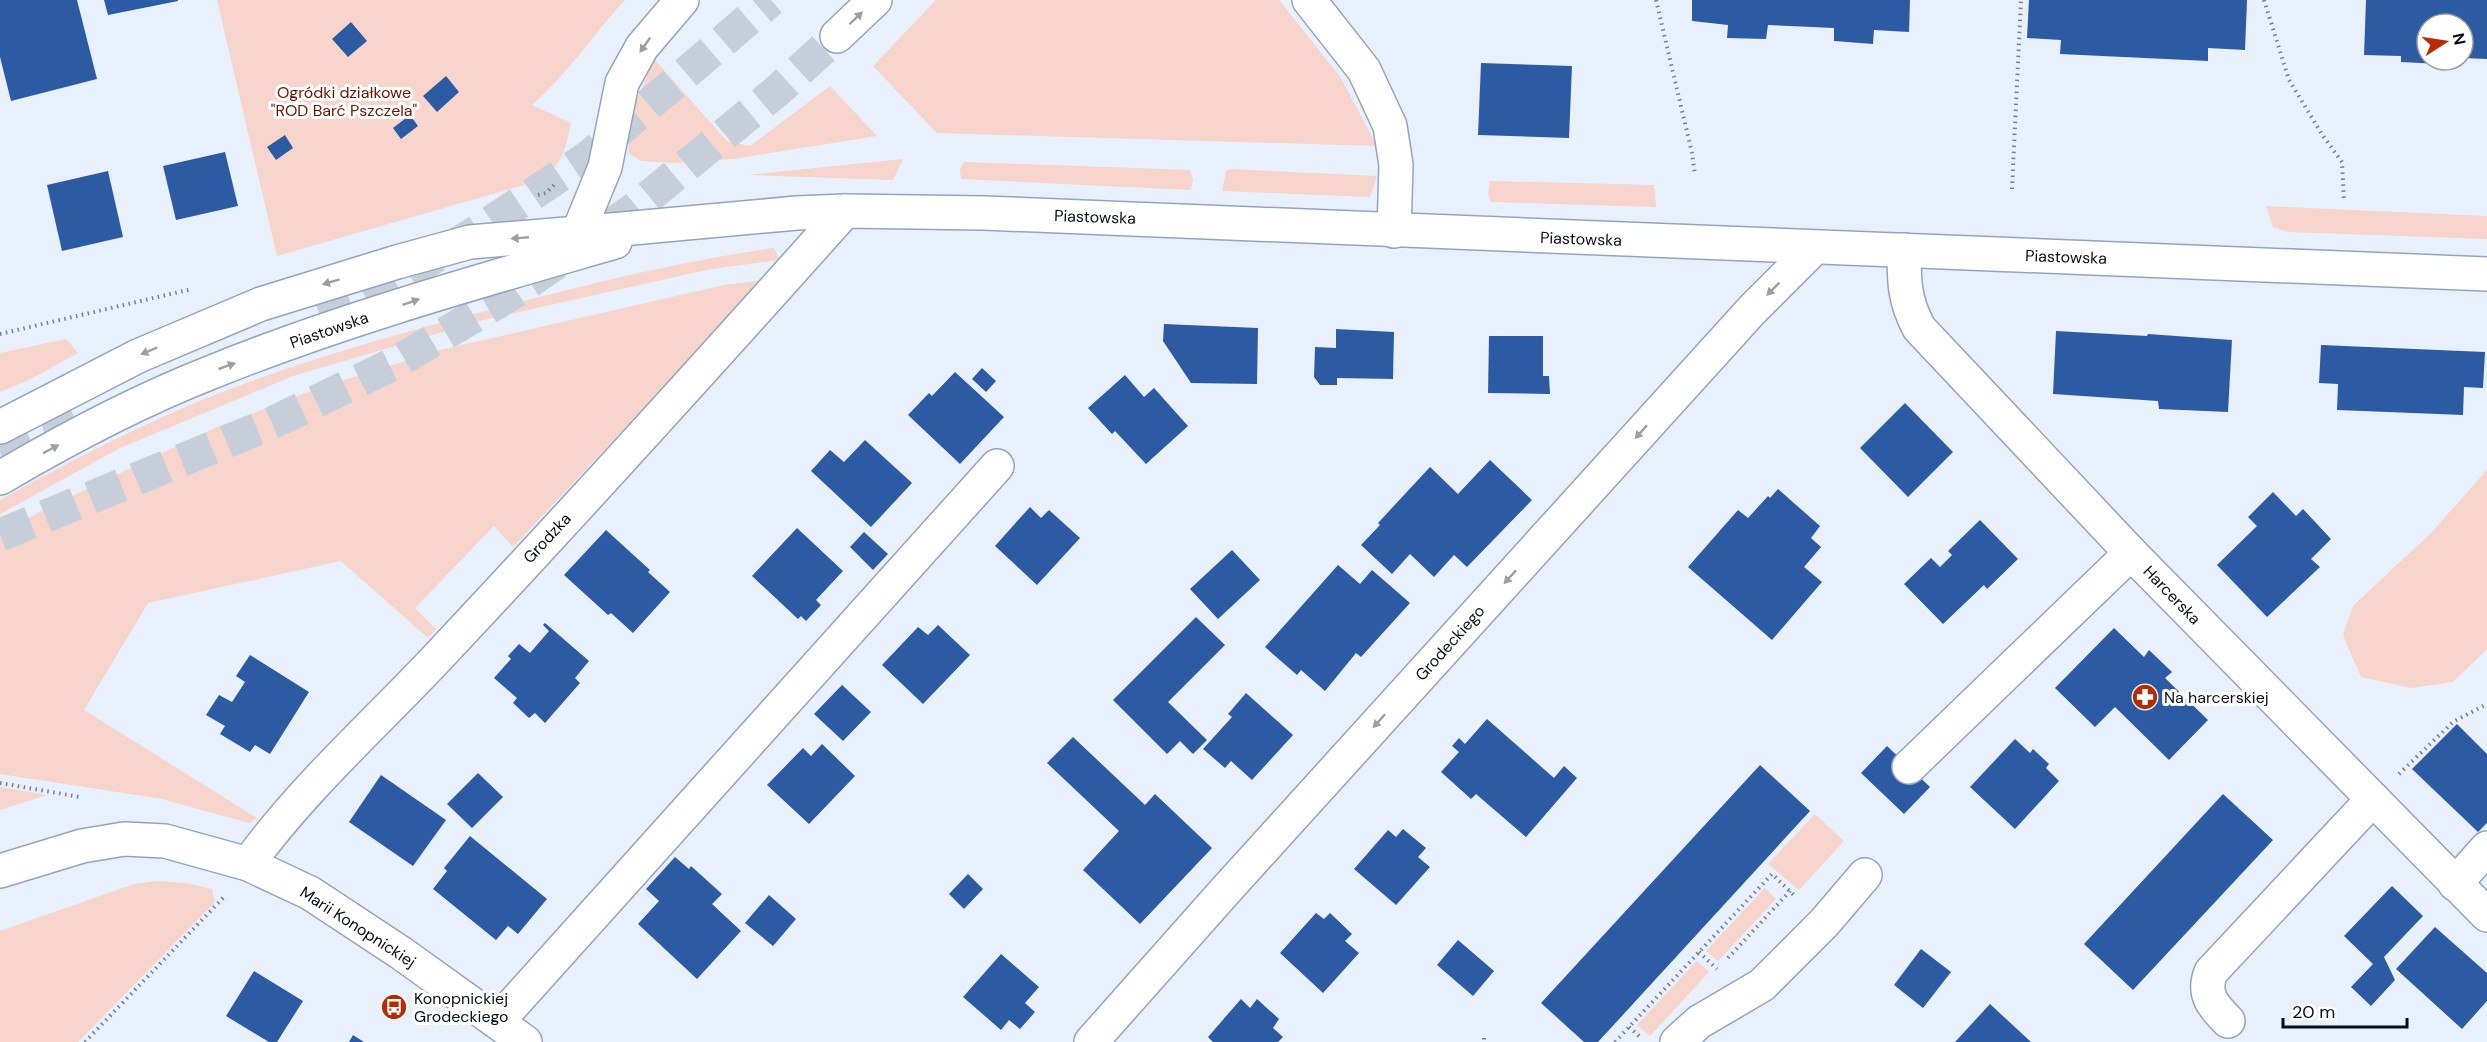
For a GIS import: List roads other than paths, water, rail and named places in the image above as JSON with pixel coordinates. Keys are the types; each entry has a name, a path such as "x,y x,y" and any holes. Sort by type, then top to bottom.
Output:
{"street":[{"path":"578,233 605,167 622,83 642,46 682,0"},
{"path":"837,36 875,0"},
{"path":"1309,0 1364,70 1390,126 1396,165 1394,231"},
{"name":"Piastowska","path":"0,427 138,356 261,304 470,242 675,225 731,218 844,211 984,213 2487,274"},
{"name":"Grodzka","path":"248,864 278,825 446,648 771,295 844,211"},
{"name":"Piastowska","path":"0,478 128,409 212,372 440,292 675,225"},
{"name":"Grodeckiego","path":"1091,1042 1242,872 1752,310 1814,248"},
{"name":"Harcerska","path":"1904,250 1904,290 1919,328 2131,553 2487,915"},
{"path":"498,1021 997,466"},
{"path":"1909,767 2131,553"},
{"path":"2228,1022 2215,1008 2207,994 2206,983 2211,972 2373,799"},
{"name":"Marii Konopnickiej","path":"0,871 82,846 124,838 165,841 248,864 310,893 498,1021 525,1042"},
{"path":"2455,884 2487,848"},
{"path":"1677,1042 1699,1022 1762,985 1824,923 1865,875"}],"tunnel":[{"path":"322,319 356,304 470,236 588,157 771,0"},
{"path":"0,535 272,423 395,363 510,295 634,209 777,91 837,36"},
{"path":"0,453 81,420"}],"place":[{"name":"Na harcerskiej","path":"2145,697"},
{"name":"Konopnickiej Grodeckiego","path":"394,1007"}],"park label":[{"name":"Ogródki działkowe \"ROD Barć Pszczela\"","path":"344,101"}]}
